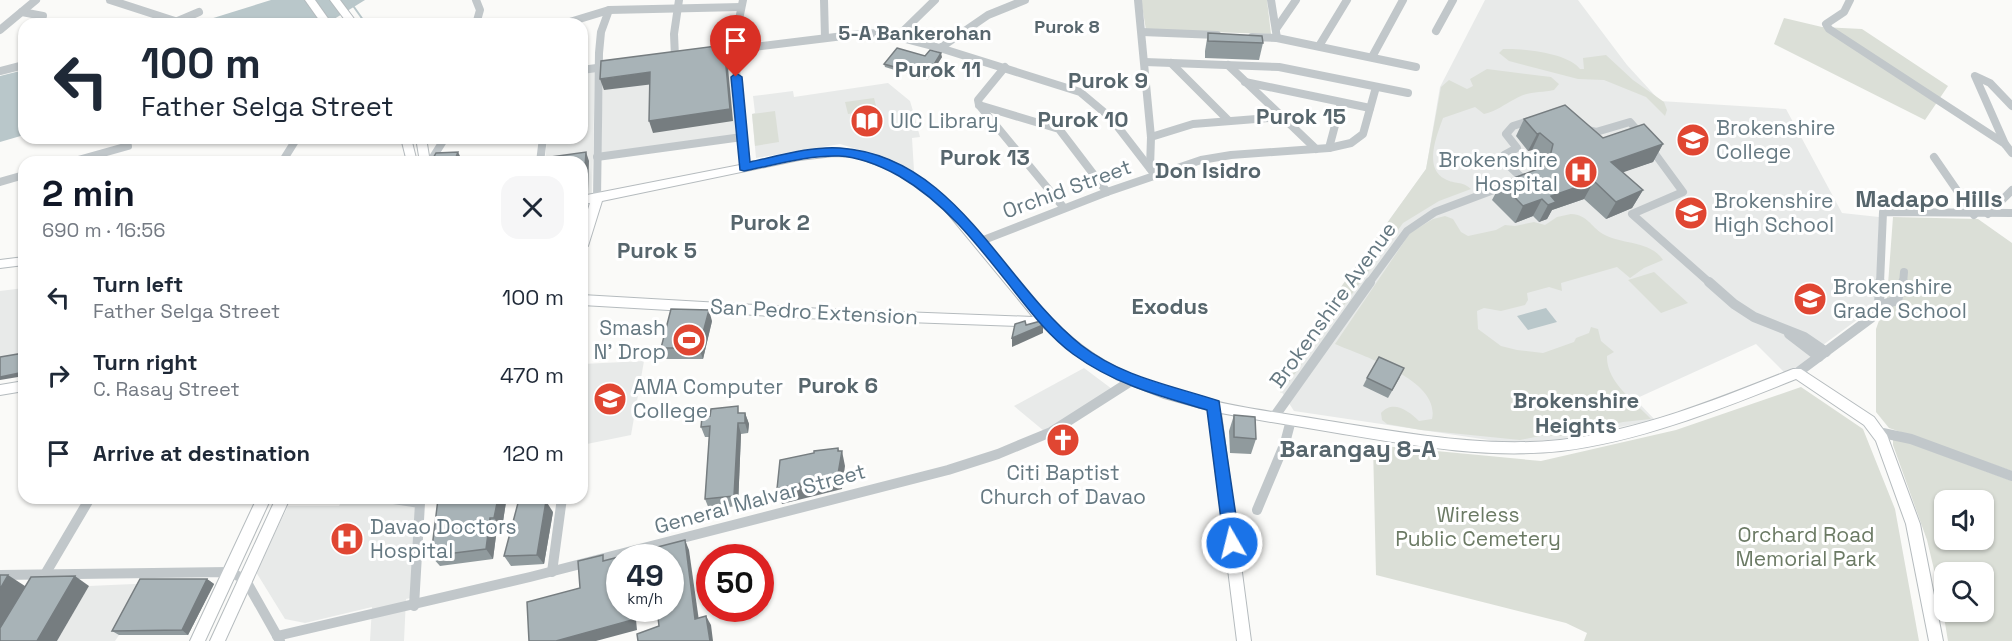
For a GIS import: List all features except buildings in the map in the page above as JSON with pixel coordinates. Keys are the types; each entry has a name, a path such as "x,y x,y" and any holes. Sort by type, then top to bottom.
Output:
{"main road":[{"path":"310,0 323,18"},
{"path":"335,0 348,18"},
{"path":"588,199 794,157 839,152 876,160 908,175 936,194 981,241 1046,322 1094,362 1131,381 1159,391 1274,417 1380,435 1465,444 1517,447 1557,446 1653,426 1741,396 1797,373 1869,421 1878,432 1889,455 1913,524 1936,641"},
{"path":"588,227 597,198"},
{"path":"0,264 18,262"},
{"name":"San Pedro Extension","path":"588,300 824,314 1046,322"},
{"path":"0,390 18,387"},
{"path":"1214,405 1244,641"},
{"path":"197,641 261,504"},
{"path":"217,641 280,504"}],"street":[{"path":"0,30 36,0"},
{"path":"110,0 162,18"},
{"path":"132,7 142,0"},
{"path":"476,0 480,10 478,18"},
{"path":"824,0 825,38"},
{"path":"897,37 935,0"},
{"path":"939,48 988,15 1025,0"},
{"path":"1138,0 1153,172"},
{"path":"1271,0 1277,38"},
{"path":"1276,29 1296,0"},
{"path":"1319,46 1347,0"},
{"path":"1372,57 1403,0"},
{"path":"1436,31 1453,0"},
{"path":"1850,0 1844,12 1826,24 1828,29 2005,144"},
{"path":"583,18 609,10 678,4 742,3 734,35 734,49 744,167"},
{"path":"675,57 674,34 678,4"},
{"path":"597,198 598,68 600,42 609,10"},
{"path":"22,12 43,16 41,18"},
{"path":"186,18 199,12"},
{"path":"1142,32 1221,35"},
{"path":"705,53 868,33 897,37 939,48 1080,92 1111,118 1153,172"},
{"path":"1243,36 1277,38 1416,67"},
{"path":"664,58 685,56"},
{"path":"1145,62 1278,67 1408,93"},
{"path":"1171,63 1228,120"},
{"path":"588,69 620,65"},
{"path":"1228,65 1316,149"},
{"path":"0,71 18,66"},
{"path":"1005,67 978,100 979,105 1064,208"},
{"path":"2012,106 2009,97 1981,77 1975,76 2005,144 2012,153"},
{"path":"1245,82 1341,104 1370,108"},
{"name":"Orchid Street","path":"981,241 1153,172 1221,156 1329,148 1351,143 1361,137 1376,87"},
{"path":"1329,148 1341,104"},
{"path":"979,105 1059,129 1107,192"},
{"name":"Brokenshire Avenue","path":"1274,417 1321,348 1407,231 1435,212 1452,204 1523,179 1503,160 1504,154 1517,148 1507,137 1509,129 1545,116"},
{"path":"1151,137 1184,126 1228,120 1281,117"},
{"path":"1576,120 1591,132 1601,132 1630,122 1683,192 1632,214 1734,304 1754,317 1785,330 1823,355"},
{"path":"597,157 742,137"},
{"path":"92,156 128,146"},
{"path":"1934,157 1974,215"},
{"path":"0,182 18,177"},
{"path":"1988,214 2012,190"},
{"path":"1797,373 1871,318 1880,306 1883,212 1974,215 2012,213"},
{"path":"1880,306 1890,306 1897,301 1901,295 1904,272"},
{"name":"General Malvar Street","path":"279,638 700,536 991,456 1051,432 1131,381"},
{"path":"1257,510 1286,443 1291,420"},
{"path":"1878,432 1911,439 2012,476"},
{"path":"36,589 86,504"},
{"path":"414,606 420,504"},
{"path":"552,572 561,504"},
{"path":"0,575 230,572 245,579 279,638"}],"shaded area":[{"path":"271,0 365,0 336,18 213,18"},
{"path":"1485,0 1578,0 1627,65 1660,101 1786,109 1842,213 1879,217 1876,296 1873,308 1823,345 1812,360 1785,373 1756,344 1635,399 1655,420 1560,439 1509,443 1294,411 1274,380 1426,169 1440,87"},
{"path":"732,53 738,136 601,154 603,70"},
{"path":"595,71 592,195 588,196 588,156 546,156 546,144 588,144 588,72"},
{"path":"18,72 18,137 0,142 0,76"},
{"path":"888,83 910,101 913,111 920,137 912,138 914,171 883,157 840,144 756,158 752,114 755,113 753,96 793,91 794,97"},
{"path":"18,289 18,356 0,359 0,291"},
{"path":"1546,308 1557,322 1528,330 1517,316"},
{"name":"AMA Computer College","path":"644,361 631,435 588,444 588,364"},
{"path":"1084,368 1112,389 1044,431 1014,406"},
{"name":"Davao Doctors Hospital","path":"340,504 424,504 419,596 406,599 404,641 370,641 372,607 305,623 285,619 256,572 288,506 339,506"},
{"path":"156,583 214,584 188,635 119,635 115,641 57,641 89,586"}],"green space":[{"path":"1141,0 1267,0 1271,34 1146,30"},
{"path":"1784,18 1822,27 1862,29 1948,86 1925,120 1774,44"},
{"path":"1503,49 1521,49 1556,55 1580,69 1584,69 1583,58 1606,55 1633,80 1664,102 1667,110 1665,116 1646,97 1604,80 1578,79 1509,61 1499,53"},
{"path":"1487,69 1551,77 1559,84 1554,90 1520,96 1489,113 1484,114 1475,107 1443,118 1434,151 1435,167 1438,174 1445,179 1464,184 1471,189 1439,201 1403,223 1281,393 1274,380 1426,169 1441,87 1449,80 1467,89 1473,86 1470,79"},
{"path":"874,98 877,110 848,114 845,102"},
{"path":"775,111 779,142 755,146 752,114"},
{"path":"1571,214 1581,216 1603,234 1651,249 1663,260 1644,268 1630,278 1617,267 1561,283 1562,291 1549,287 1527,293 1528,300 1525,305 1501,311 1484,308 1477,311 1478,329 1501,346 1543,353 1574,342 1576,338 1589,333 1591,327 1598,329 1601,341 1614,352 1607,356 1611,374 1616,383 1651,419 1623,422 1562,436 1540,436 1520,440 1421,430 1387,424 1382,420 1381,413 1391,407 1406,410 1419,421 1432,419 1432,405 1412,381 1397,371 1335,344 1410,233 1433,219 1445,216 1453,219 1461,232 1468,236 1496,230 1505,225 1515,226 1534,222 1545,225 1557,217"},
{"path":"1893,217 1978,219 2012,243 2012,471 1889,428 1876,412 1876,329 1887,298"},
{"path":"1654,272 1688,303 1661,313 1628,280"},
{"path":"1801,387 1863,429 1895,509 1919,641 1584,641 1587,633 1566,623 1376,575 1373,445 1541,461 1676,430"},
{"path":"1893,439 1899,439 2012,481 2012,641 1948,641 1945,622 1994,622 1994,562 1934,562 1934,570 1927,540 1893,445"}],"waterway":[{"path":"349,0 362,18"}],"place":[{"name":"UIC Library","path":"867,121"},
{"name":"Brokenshire College","path":"1693,140"},
{"name":"Brokenshire Hospital","path":"1581,172"},
{"name":"Brokenshire High School","path":"1691,213"},
{"name":"Brokenshire Grade School","path":"1810,299"},
{"name":"Smash N' Drop","path":"689,340"},
{"name":"AMA Computer College","path":"610,399"},
{"name":"Citi Baptist Church of Davao","path":"1063,440"},
{"name":"Davao Doctors Hospital","path":"347,539"}],"district":[{"name":"Purok 8","path":"1067,27"},
{"name":"5-A Bankerohan","path":"915,33"},
{"name":"Purok 11","path":"938,69"},
{"name":"Purok 9","path":"1108,80"},
{"name":"Purok 15","path":"1301,116"},
{"name":"Purok 10","path":"1083,119"},
{"name":"Purok 13","path":"985,157"},
{"name":"Don Isidro","path":"1208,170"},
{"name":"Madapo Hills","path":"1929,199"},
{"name":"Purok 2","path":"770,222"},
{"name":"Purok 5","path":"657,250"},
{"name":"Exodus","path":"1170,306"},
{"name":"Purok 6","path":"838,385"},
{"name":"Brokenshire Heights","path":"1576,413"},
{"name":"Barangay 8-A","path":"1358,449"}],"route":[{"path":"736,77 744,167 794,157 839,152 866,156 891,166 922,184 949,206 981,241 1046,322 1077,350 1109,371 1143,386 1214,405 1232,543"}],"park label":[{"name":"Wireless Public Cemetery","path":"1478,527"},
{"name":"Orchard Road Memorial Park","path":"1806,547"}]}
